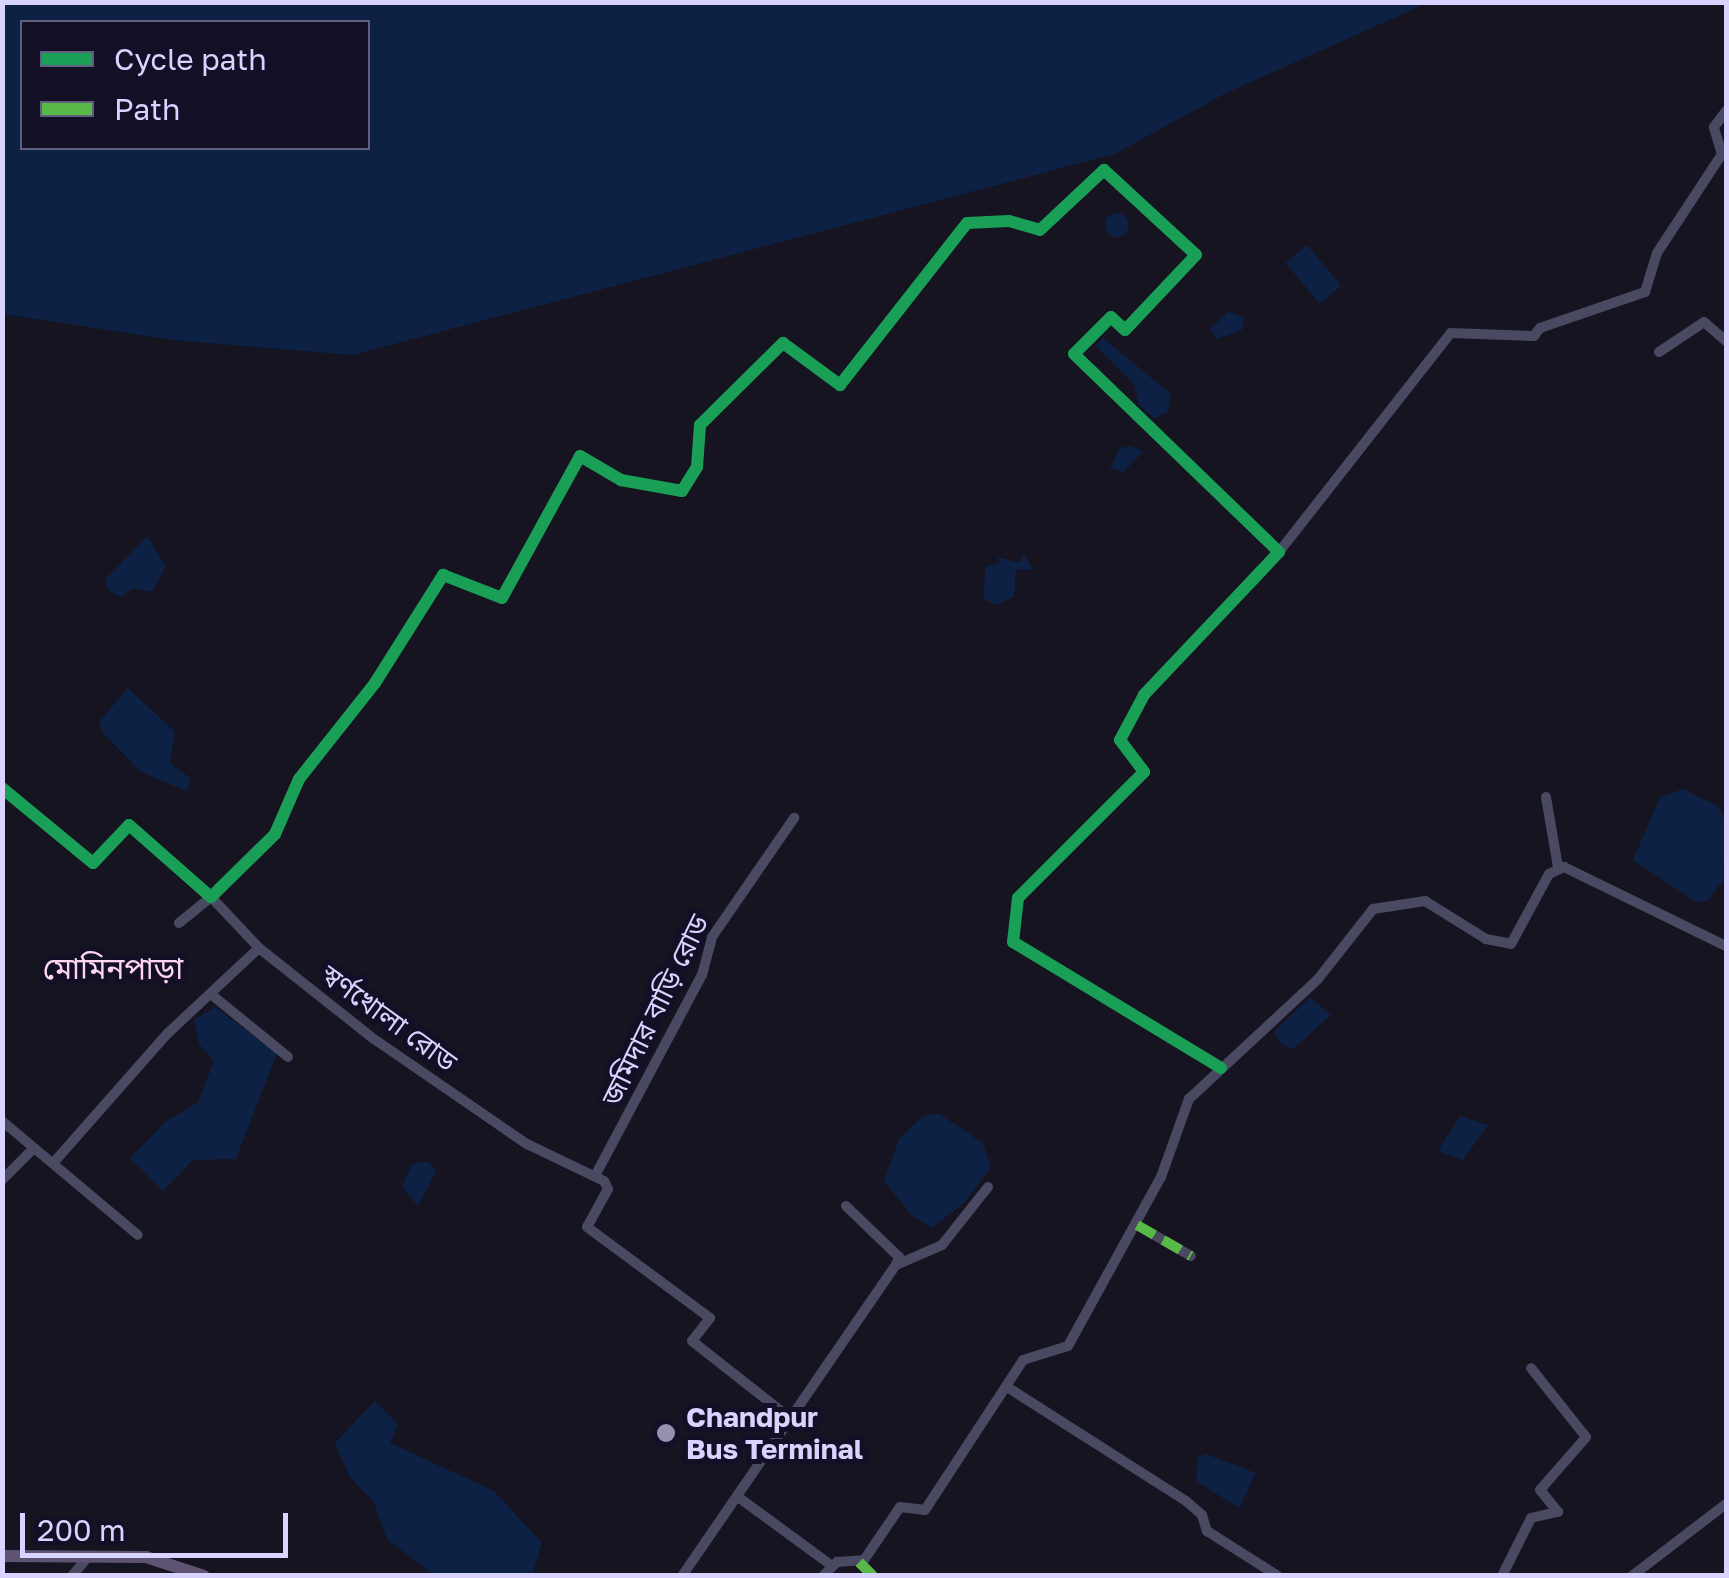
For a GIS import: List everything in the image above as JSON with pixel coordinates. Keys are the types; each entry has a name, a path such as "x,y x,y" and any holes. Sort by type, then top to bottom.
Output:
{"main road":[{"path":"2,1556 146,1556 204,1576"}],"street":[{"path":"1221,1068 1014,942 1018,898 1144,772 1120,740 1144,695 1279,552 1451,333 1534,336 1540,328 1645,292 1657,253 1722,154 1714,126 1726,110"},
{"path":"179,924 212,898 275,834 299,778 375,683 443,575 502,598 580,456 621,480 682,492 696,467 700,425 783,343 840,385 968,223 1009,221 1040,230 1104,170 1196,255 1125,330 1111,317 1074,354 1225,494 1279,552"},
{"path":"1659,352 1704,322 1726,341"},
{"name":"স্বর্ণখোলা রোড","path":"2,788 93,863 129,825 212,898 258,948 469,1105 527,1144 595,1176"},
{"path":"738,1497 831,1565 859,1562 900,1507 925,1510 1028,1355 1068,1346 1161,1176 1180,1114 1221,1068 1318,980 1372,908 1426,901 1486,939 1511,944 1558,867 1546,797"},
{"name":"জমিদার বাড়ি রোড","path":"595,1176 702,975 712,936 794,818"},
{"path":"1558,867 1726,946"},
{"path":"56,1160 167,1034 212,996 258,948"},
{"path":"212,996 288,1056"},
{"path":"2,1120 31,1150 56,1160 138,1236"},
{"path":"2,1180 31,1150"},
{"path":"595,1176 608,1189 587,1228 710,1318 692,1341 791,1419"},
{"path":"896,1265 942,1245 988,1187"},
{"path":"682,1576 896,1265 899,1257 846,1206"},
{"path":"1137,1225 1191,1256"},
{"path":"1502,1576 1531,1518 1558,1512 1540,1490 1586,1437 1531,1368"},
{"path":"1006,1387 1186,1501 1202,1515 1207,1532 1278,1576"},
{"path":"1632,1576 1726,1504"},
{"path":"72,1576 88,1556"},
{"path":"859,1562 872,1575"},
{"path":"823,1576 831,1565"}],"water":[{"path":"3,2 1427,3 1224,94 1115,154 352,355 173,340 3,314"},
{"path":"1117,213 1129,225 1117,237 1105,225"},
{"path":"1307,245 1341,286 1320,304 1286,263"},
{"path":"1228,312 1244,317 1242,330 1217,339 1210,329"},
{"path":"1103,338 1171,394 1167,413 1154,418 1139,405 1134,384 1096,346"},
{"path":"1131,446 1143,452 1123,472 1110,468 1120,448"},
{"path":"147,536 166,566 152,592 134,588 121,597 107,589 106,579"},
{"path":"1023,554 1034,570 1016,569 1014,596 997,605 984,599 985,567 999,563 998,557 1020,563"},
{"path":"128,688 175,732 170,763 190,778 187,791 141,772 104,734 99,722"},
{"path":"1683,789 1718,806 1725,821 1723,881 1707,901 1696,902 1633,860 1660,797"},
{"path":"1310,997 1331,1015 1293,1049 1280,1043 1274,1032"},
{"path":"215,1007 277,1053 236,1159 193,1160 163,1191 130,1158 165,1122 198,1102 214,1061 199,1044 194,1020"},
{"path":"938,1113 983,1143 991,1167 965,1202 932,1228 912,1216 884,1181 899,1139 922,1117"},
{"path":"1460,1116 1488,1125 1463,1160 1438,1151"},
{"path":"428,1162 437,1170 418,1206 402,1187 412,1164"},
{"path":"375,1401 398,1424 390,1443 494,1491 542,1543 532,1575 434,1575 387,1539 374,1502 349,1476 335,1443"},
{"path":"1206,1454 1256,1473 1239,1508 1196,1481 1198,1457"}],"marked path":[{"path":"1137,1225 1191,1256"},
{"path":"872,1575 859,1562 873,1576"}],"cycle path":[{"path":"2,788 93,863 129,825 211,897 275,834 299,779 375,683 443,575 502,598 580,456 621,480 682,491 697,467 700,425 783,343 840,385 967,223 1009,221 1040,230 1104,170 1196,255 1125,330 1111,317 1074,354 1279,552 1144,695 1120,740 1144,772 1018,898 1013,942 1221,1068"}],"place":[{"name":"Chandpur Bus Terminal","path":"666,1433"}],"district":[{"name":"মোমিনপাড়া","path":"113,968"}]}
